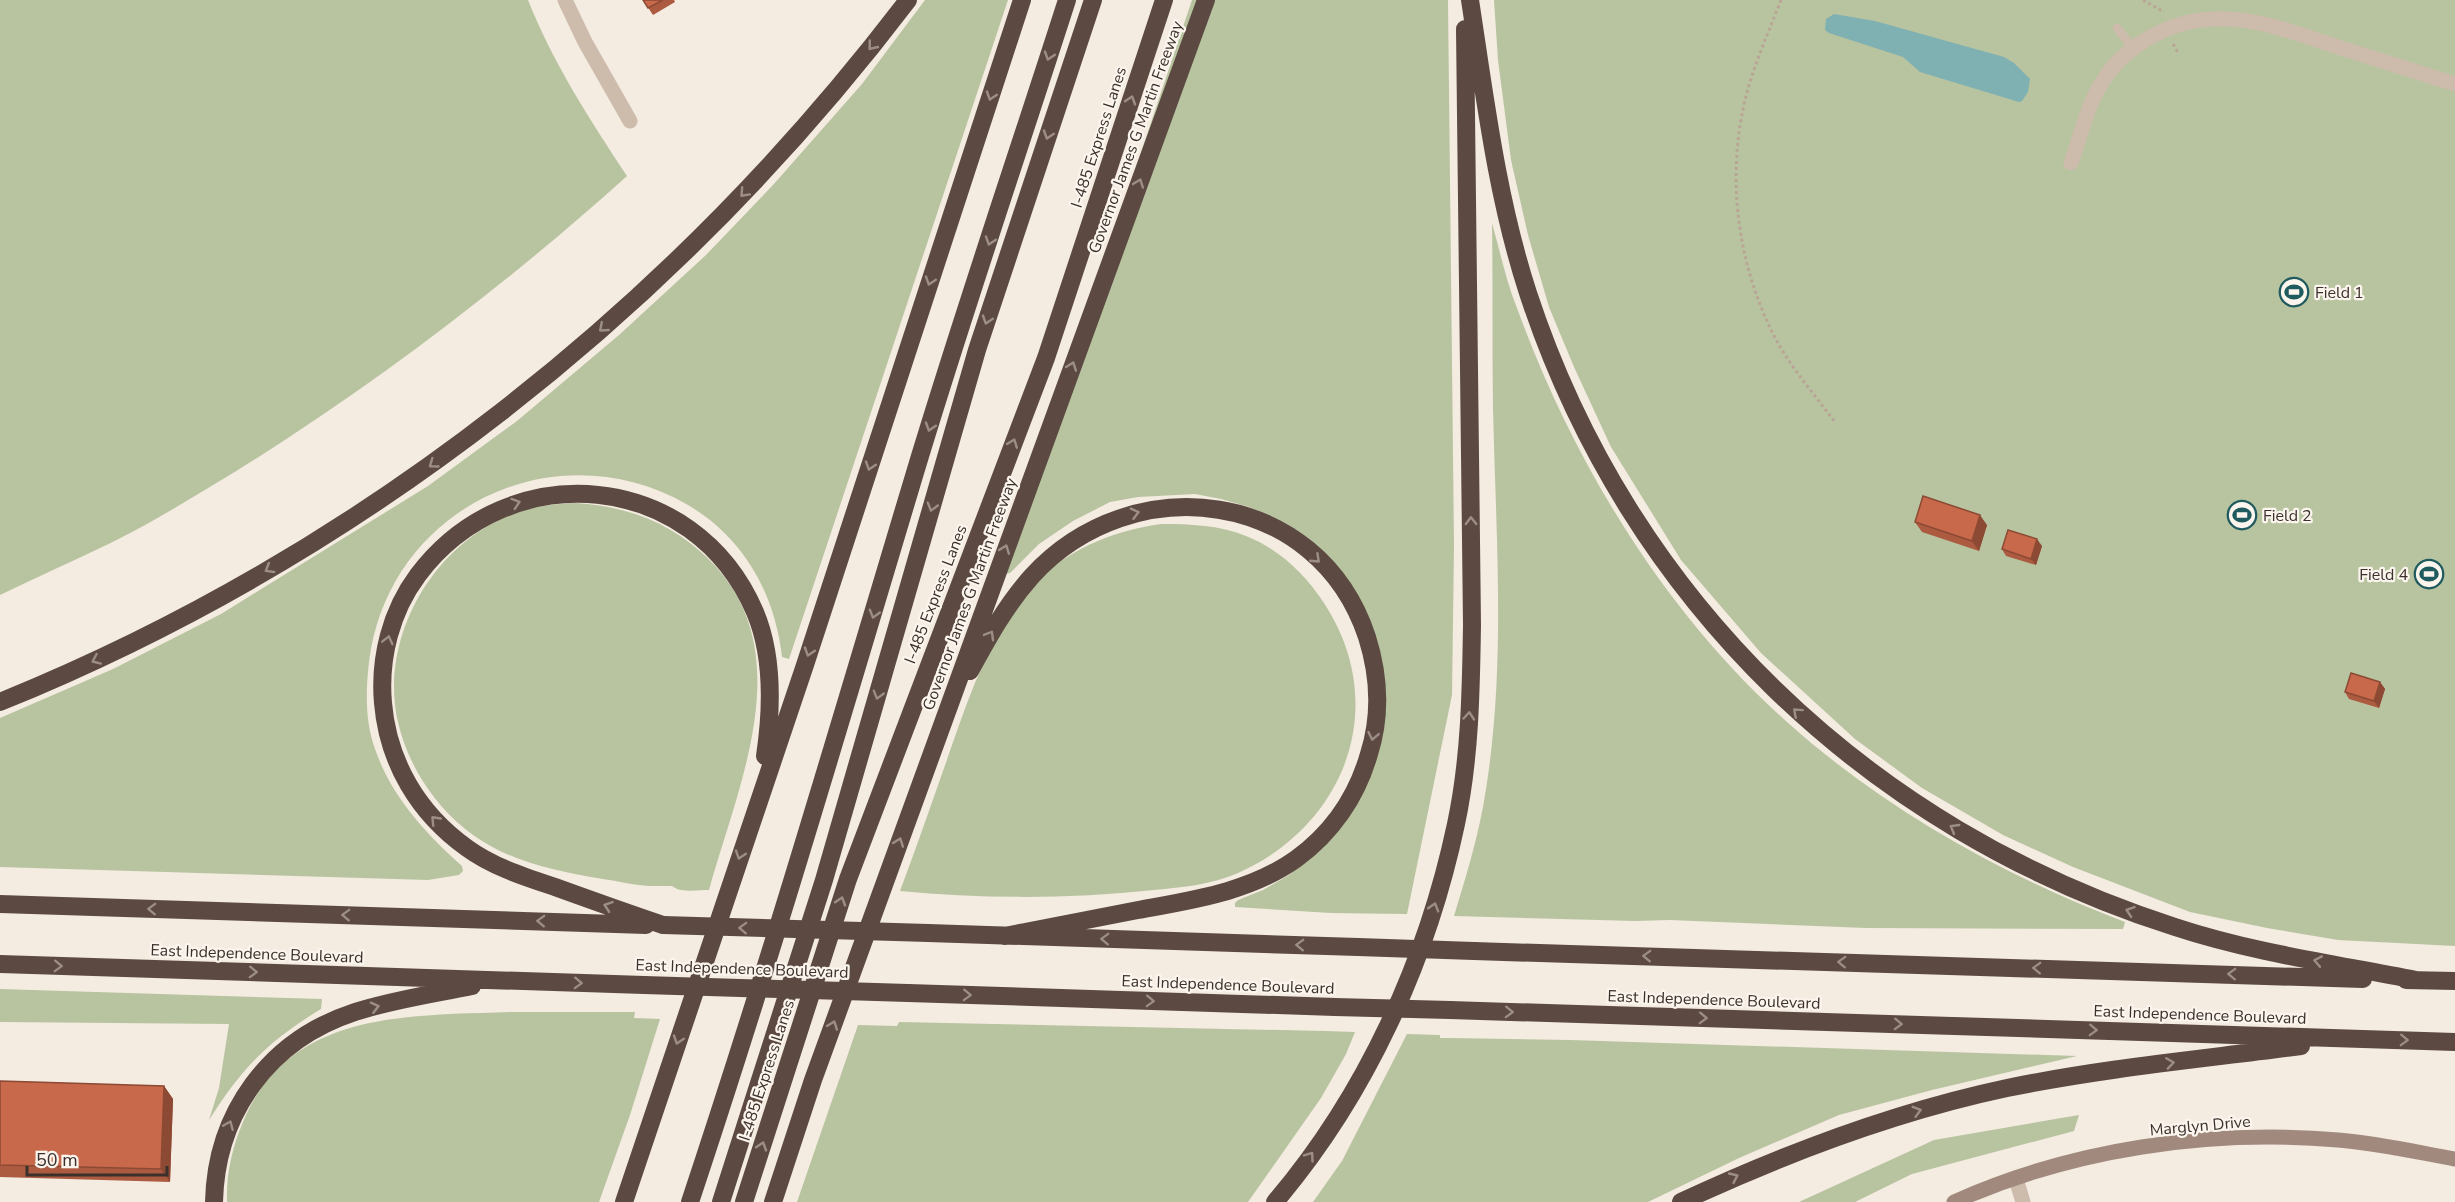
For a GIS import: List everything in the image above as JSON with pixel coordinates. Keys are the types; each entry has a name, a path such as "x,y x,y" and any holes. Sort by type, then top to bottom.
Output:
{"highway":[{"path":"0,702 130,645 252,580 366,509 480,430 578,349 688,251 788,147 908,0"},
{"path":"624,1202 805,665 1022,0"},
{"path":"690,1202 752,1011 915,473 1068,0"},
{"name":"I-485 Express Lanes","path":"721,1202 824,880 977,350 1093,0"},
{"name":"I-485 Express Lanes","path":"744,1202 848,879 1046,358 1164,0"},
{"name":"Governor James G Martin Freeway","path":"772,1202 813,1080 1206,0"},
{"path":"1275,1202 1327,1132 1362,1075 1393,1015 1420,952 1440,888 1456,823 1466,757 1471,693 1472,625 1465,0"},
{"path":"1470,0 1496,165 1509,229 1547,349 1604,467 1635,520 1672,573 1711,622 1753,668 1805,719 1893,789 1989,848 2058,882 2115,907 2218,939 2416,980"},
{"path":"663,925 490,862 451,836 419,802 406,782 388,739 382,681 386,646 393,624 408,592 428,563 444,546 482,518 503,508 548,495 583,494 618,498 662,513 701,538 733,573 750,603 763,636 768,659 769,710 758,800"},
{"path":"943,723 1000,618 1033,576 1070,543 1090,530 1133,513 1156,508 1180,506 1226,511 1249,517 1291,538 1327,569 1341,587 1364,628 1371,651 1377,697 1376,720 1366,766 1356,788 1330,827 1296,859 1254,882 1203,897 1005,936"},
{"path":"0,904 2455,981"},
{"name":"East Independence Boulevard","path":"0,964 2455,1042"},
{"path":"214,1202 218,1161 233,1116 258,1077 292,1044 312,1031 355,1012 499,980"},
{"path":"1681,1202 1747,1171 1820,1142 1887,1120 1995,1091 2067,1077 2354,1039"}],"street":[{"path":"564,0 630,121"},
{"path":"2071,163 2094,95 2118,60 2161,30 2188,22 2213,17 2236,18 2286,30 2455,84"},
{"name":"Marglyn Drive","path":"1954,1202 2076,1159 2155,1146 2231,1138 2338,1140 2455,1159"},
{"path":"2016,1179 2023,1202"}],"lane":[{"path":"2117,28 2133,48"}],"path":[{"path":"1781,0 1749,86 1743,116 1737,158 1738,222 1749,273 1769,324 1800,375 1835,422"},
{"path":"2143,0 2168,16"},
{"path":"2172,40 2178,53"}],"green space":[{"path":"0,0 528,0 561,69 627,176 514,273 456,319 336,406 274,447 147,524 0,595"},
{"path":"925,0 1008,0 789,659 782,657 772,611 753,570 741,551 708,518 688,505 637,483 585,475 534,480 486,497 443,524 408,562 383,608 369,662 367,713 370,733 380,761 388,779 409,810 462,866 463,871 459,875 428,880 0,867 0,718 113,669 221,614 428,486 517,421 619,335 706,255 773,185 862,84"},
{"path":"1192,0 1448,0 1454,546 1452,695 1407,914 1331,913 1235,907 1238,900 1263,890 1289,875 1313,855 1377,748 1358,607 1274,520 1249,507 1195,494 1138,497 1110,502 1073,521 1039,544 1010,573 1005,574 1097,284"},
{"path":"1494,0 2455,0 2455,946 2338,940 2267,928 2190,912 2073,867 2003,835 1922,788 1855,739 1761,653 1681,560 1611,447 1549,307 1528,235 1511,160 1498,60"},
{"path":"1492,223 1513,298 1540,365 1595,478 1627,532 1662,583 1701,633 1742,679 1824,754 1905,811 1947,837 2035,884 2125,922 2123,929 1866,928 1670,920 1454,916 1474,848 1483,807 1495,708 1498,658"},
{"path":"576,503 627,511 658,523 687,541 701,552 732,588 750,628 757,671 755,715 747,759 709,890 684,890 672,886 642,885 585,876 530,863 496,849 464,828 431,793 413,765 401,734 394,685 398,652 407,621 422,591 441,565 465,542 492,524 529,509"},
{"path":"1161,524 1215,527 1258,541 1280,555 1300,572 1324,603 1344,642 1354,681 1355,721 1347,758 1330,793 1306,825 1275,852 1238,873 1207,883 1122,893 1059,896 995,897 900,891 971,693 1008,619 1042,577 1068,556 1113,535"},
{"path":"0,989 322,999 321,1009 271,1045 245,1070 209,1120 219,1088 229,1024 0,1022"},
{"path":"509,1012 635,1012 634,1018 660,1019 630,1115 599,1202 227,1202 231,1161 243,1122 263,1085 290,1058 321,1039 355,1026 431,1015"},
{"path":"899,1022 1355,1032 1346,1054 1321,1098 1248,1202 797,1202 858,1025 897,1026"},
{"path":"1407,1034 1440,1035 1440,1038 2077,1056 1932,1090 1839,1115 1739,1158 1648,1202 1313,1202 1342,1161"},
{"path":"2079,1115 2074,1131 1912,1174 1855,1202 1799,1202 1934,1140"}],"water":[{"path":"1834,14 1875,21 2004,57 2014,63 2030,79 2028,92 2019,102 1920,72 1903,57 1829,33 1825,30 1826,19"}],"building":[{"path":"643,0 663,0 648,8"},
{"path":"1923,496 1980,515 1972,541 1915,522"},
{"path":"2008,530 2037,539 2031,559 2002,549"},
{"path":"2351,673 2380,682 2374,701 2345,692"},
{"path":"0,1081 164,1086 161,1169 0,1165"}],"place":[{"name":"Field 1","path":"2294,292"},
{"name":"Field 2","path":"2242,515"},
{"name":"Field 4","path":"2429,574"}]}
